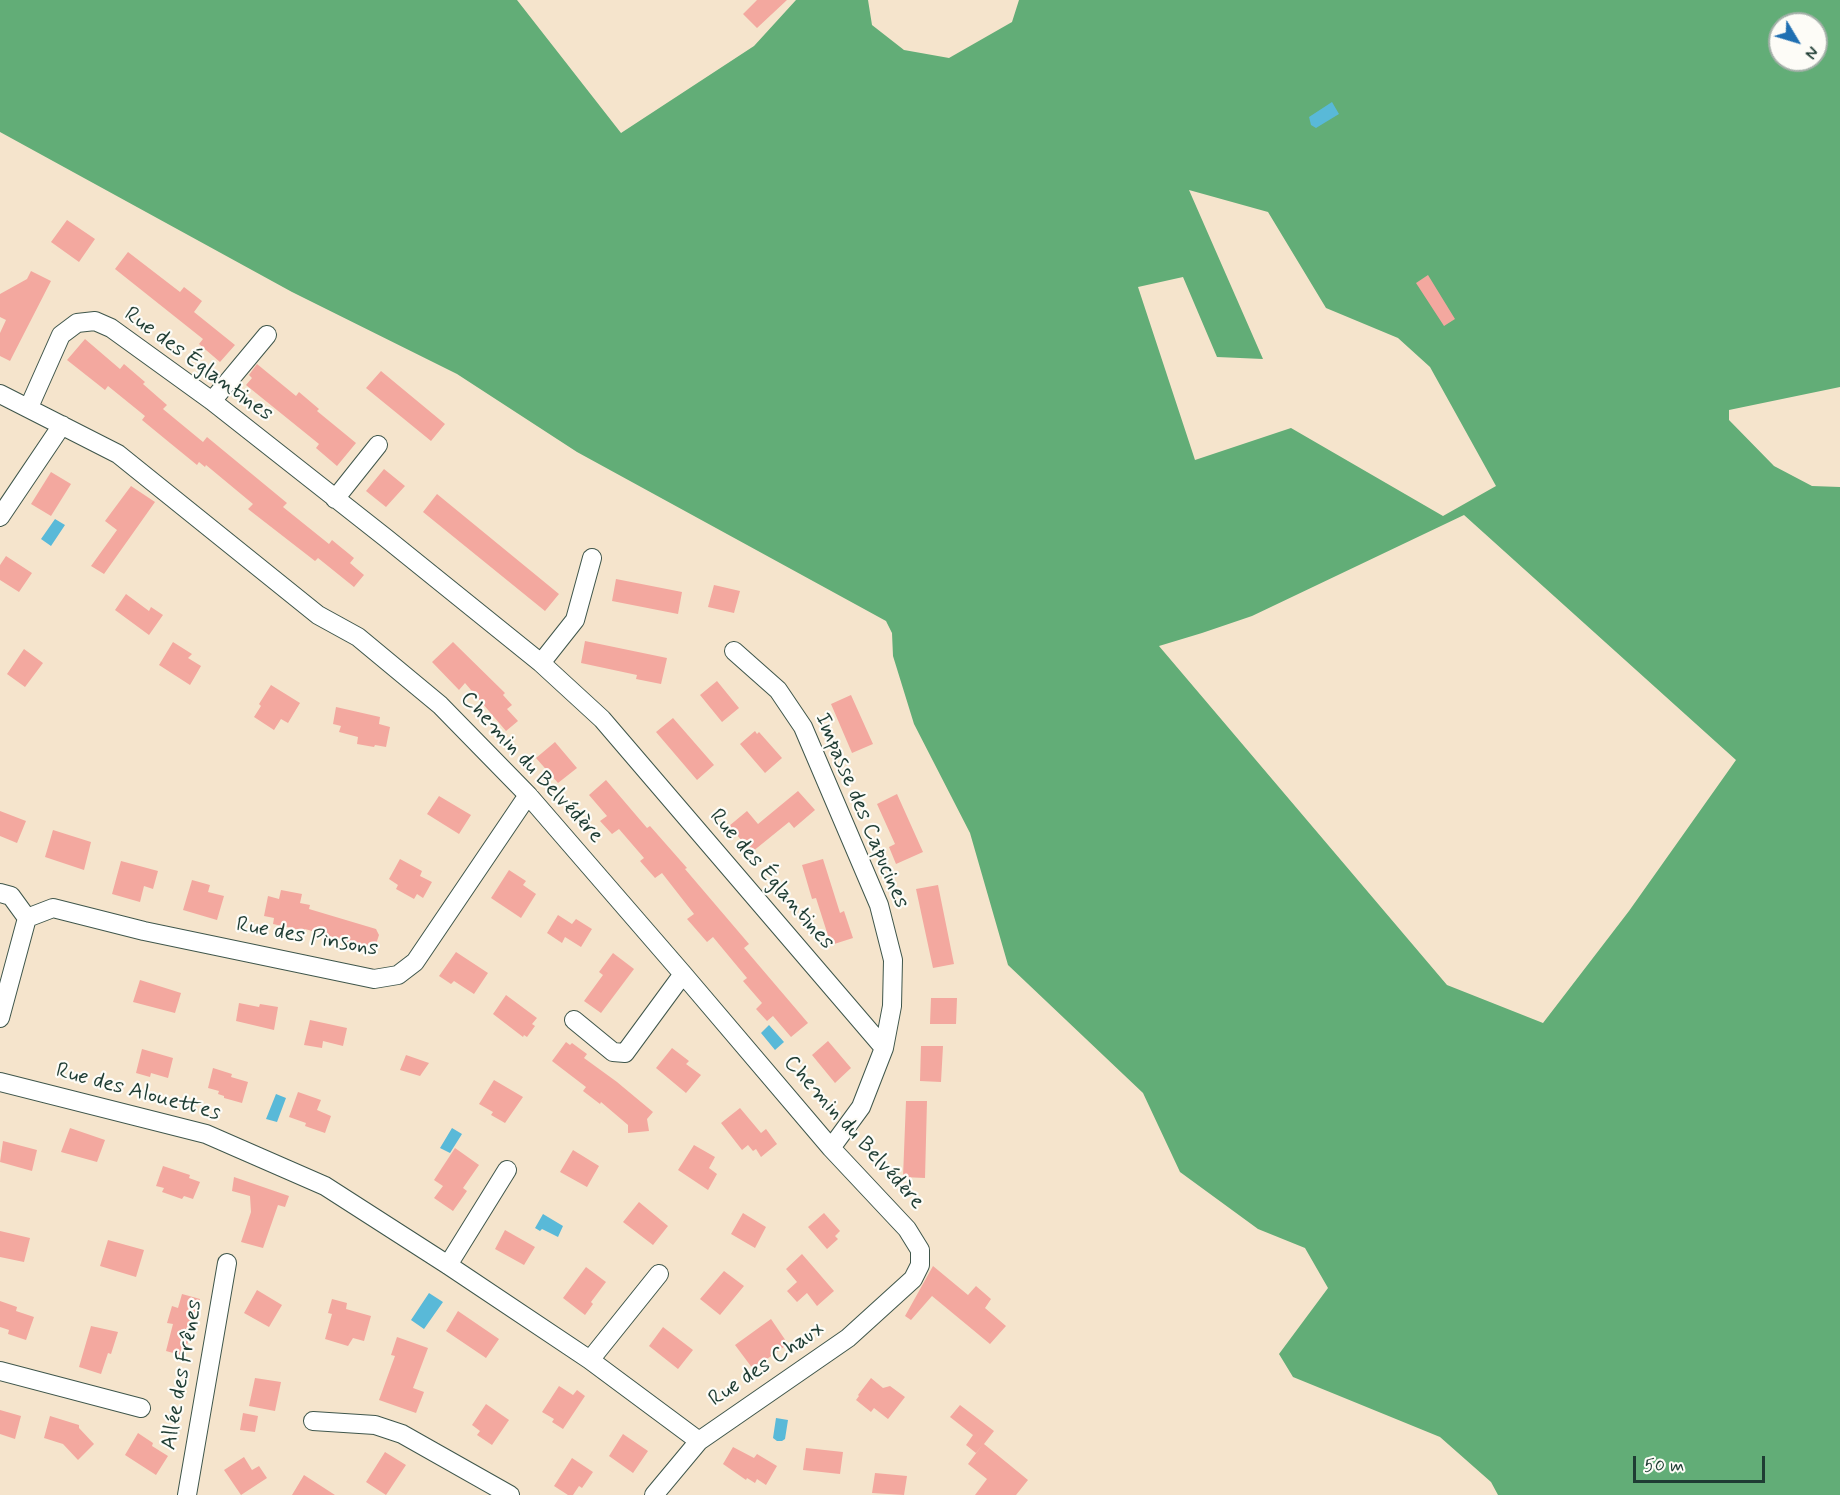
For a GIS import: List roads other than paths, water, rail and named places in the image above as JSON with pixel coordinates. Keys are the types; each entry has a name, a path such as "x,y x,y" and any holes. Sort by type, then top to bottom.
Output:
{"street":[{"name":"Rue des Églantines","path":"29,407 61,335 76,323 95,321 111,328 212,401 541,663 602,719 884,1048"},
{"path":"212,401 267,335"},
{"name":"Chemin du Belvédère","path":"0,394 118,454 318,615 358,637 440,705 528,795 831,1148 907,1229 920,1250 920,1265 913,1279"},
{"path":"0,517 62,425"},
{"path":"335,499 378,445"},
{"path":"541,663 575,620 592,558"},
{"name":"Impasse des Capucines","path":"734,651 778,690 803,726 879,905 892,960 892,1006 884,1048"},
{"name":"Rue des Pinsons","path":"27,918 53,908 144,931 374,979 398,975 415,962 528,795"},
{"path":"0,892 11,896 27,918 0,1018"},
{"path":"574,1020 613,1052 625,1053 683,974"},
{"path":"831,1148 861,1107 884,1048"},
{"name":"Rue des Alouettes","path":"0,1082 206,1134 326,1186 590,1360 699,1441"},
{"path":"448,1265 507,1170"},
{"name":"Allée des Frênes","path":"187,1495 226,1263"},
{"path":"590,1360 660,1274"},
{"name":"Rue des Chaux","path":"654,1495 699,1441 848,1338 913,1279"},
{"path":"0,1371 141,1408"},
{"path":"313,1421 375,1425 402,1434 510,1495"}],"water":[{"path":"1332,102 1339,114 1316,128 1311,125 1309,117"},
{"path":"55,519 65,525 51,546 41,539"},
{"path":"769,1025 784,1042 775,1050 761,1033"},
{"path":"276,1094 286,1098 277,1122 266,1119"},
{"path":"452,1128 462,1134 450,1153 440,1148"},
{"path":"543,1214 563,1226 558,1237 535,1228"},
{"path":"429,1293 443,1302 424,1329 411,1320"},
{"path":"776,1418 788,1420 785,1439 782,1441 773,1438"}]}
